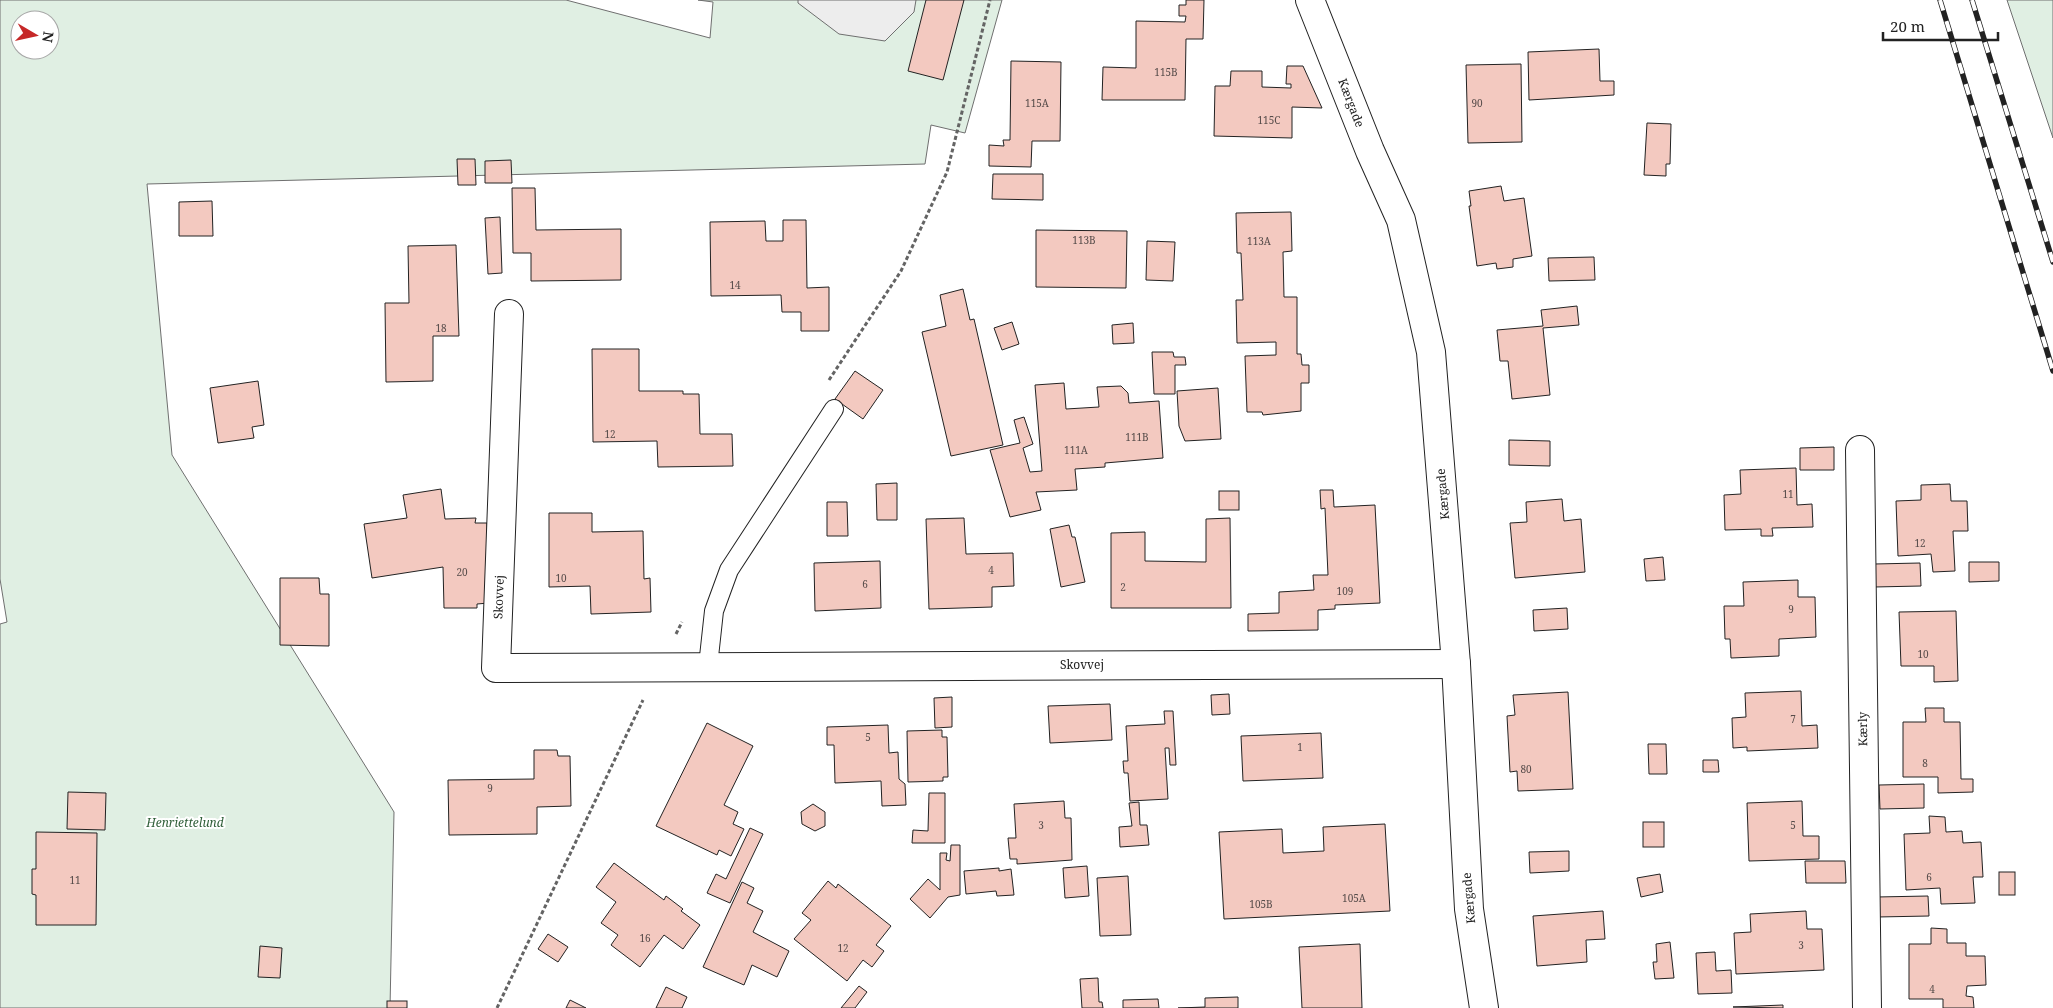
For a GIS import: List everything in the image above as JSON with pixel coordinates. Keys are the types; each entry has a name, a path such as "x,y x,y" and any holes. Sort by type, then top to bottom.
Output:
{"street":[{"name":"Kærgade","path":"1310,0 1370,151 1401,220 1431,352 1456,664 1469,909 1484,1008"},
{"name":"Skovvej","path":"509,314 496,668 1456,664"},
{"name":"Kærly","path":"1860,450 1866,1008"}],"lane":[{"path":"708,666 714,611 729,570 834,409"}],"green space":[{"name":"Henriettelund","path":"0,0 566,0 710,38 713,2 698,0 1002,0 965,133 931,125 925,164 147,184 172,455 394,812 390,1008 0,1008 0,624 7,622 0,579"},
{"path":"2007,0 2053,0 2053,138"}],"shaded area":[{"path":"798,0 916,0 914,12 885,41 839,34 798,3"}],"building":[{"path":"926,0 964,0 943,80 908,71"},
{"path":"1186,0 1204,0 1203,39 1186,39 1185,100 1102,100 1103,67 1136,68 1136,21 1185,22 1186,16 1179,16 1179,5 1186,5"},
{"path":"1599,49 1600,81 1614,81 1614,95 1529,100 1528,52"},
{"path":"1011,61 1061,62 1060,141 1032,141 1031,167 989,166 989,145 1004,146 1003,140 1010,140"},
{"path":"1521,64 1522,142 1468,143 1466,65"},
{"path":"1287,66 1303,66 1322,108 1292,107 1292,138 1214,136 1215,86 1230,86 1231,71 1262,71 1262,87 1291,88 1291,84 1286,84"},
{"path":"1647,123 1671,124 1670,164 1666,164 1666,176 1644,175"},
{"path":"457,159 475,159 476,185 458,185"},
{"path":"511,160 512,183 485,183 485,161"},
{"path":"993,174 1043,174 1043,200 992,199"},
{"path":"1501,186 1504,201 1524,198 1532,256 1513,259 1513,267 1497,269 1496,263 1477,266 1469,206 1471,206 1469,191"},
{"path":"512,188 535,188 536,230 621,229 621,280 531,281 531,253 513,253"},
{"path":"212,201 213,236 179,236 179,202"},
{"path":"1291,212 1292,251 1283,252 1284,297 1297,297 1297,354 1301,354 1302,365 1309,365 1309,383 1301,383 1301,411 1263,415 1262,412 1247,412 1245,356 1276,355 1276,342 1237,343 1236,300 1243,300 1241,253 1237,253 1236,213"},
{"path":"500,217 502,273 488,274 485,218"},
{"path":"783,220 806,220 807,288 829,287 829,331 801,331 801,312 782,312 781,295 711,296 710,222 765,221 766,241 783,241"},
{"path":"1036,230 1127,231 1126,288 1036,287"},
{"path":"1147,241 1175,242 1173,281 1146,280"},
{"path":"456,245 459,336 433,336 433,381 386,382 385,303 409,303 408,246"},
{"path":"1594,257 1595,280 1549,281 1548,258"},
{"path":"963,289 970,320 974,319 1003,445 951,456 922,332 946,326 940,295"},
{"path":"1577,306 1579,325 1543,328 1550,395 1512,399 1508,361 1500,361 1497,330 1543,326 1541,310"},
{"path":"1012,322 1019,344 1002,350 994,328"},
{"path":"1133,323 1134,343 1113,344 1112,325"},
{"path":"592,349 639,349 639,391 683,391 683,394 699,394 700,434 732,434 733,466 658,467 657,441 593,442"},
{"path":"1152,352 1173,352 1174,357 1185,357 1186,365 1175,365 1175,394 1154,394"},
{"path":"855,371 883,390 863,419 835,399"},
{"path":"258,381 264,425 252,427 254,438 218,443 210,388"},
{"path":"1064,383 1066,409 1099,407 1097,387 1121,386 1128,393 1129,403 1159,401 1163,458 1105,463 1105,467 1075,469 1077,490 1036,492 1041,510 1010,517 990,450 1020,443 1014,420 1024,417 1033,444 1023,448 1030,472 1042,471 1035,385"},
{"path":"1218,388 1221,439 1185,441 1179,426 1177,391"},
{"path":"1509,440 1550,441 1550,466 1509,465"},
{"path":"1834,447 1834,470 1800,470 1800,448"},
{"path":"1796,468 1797,505 1812,504 1813,527 1772,528 1773,536 1761,536 1761,529 1725,530 1724,495 1741,494 1740,470"},
{"path":"897,483 897,520 877,520 876,484"},
{"path":"1950,484 1951,501 1967,501 1968,531 1953,531 1955,571 1933,572 1931,554 1898,556 1896,501 1921,500 1921,485"},
{"path":"441,489 445,519 476,518 475,523 487,523 489,603 477,604 477,608 444,608 443,567 372,578 364,524 407,518 403,495"},
{"path":"1320,490 1333,490 1334,507 1375,505 1380,603 1335,605 1335,609 1318,610 1318,630 1248,631 1248,614 1279,613 1279,592 1314,590 1313,575 1328,575 1325,508 1321,509"},
{"path":"1219,491 1239,491 1239,510 1219,510"},
{"path":"1562,499 1564,521 1581,519 1585,572 1515,578 1510,523 1527,522 1526,502"},
{"path":"827,502 847,502 848,536 827,536"},
{"path":"549,513 592,513 592,532 643,531 644,579 650,578 651,612 591,614 590,586 549,587"},
{"path":"964,518 966,554 1013,553 1014,586 992,587 992,607 929,609 926,519"},
{"path":"1230,518 1231,608 1111,608 1111,533 1145,532 1145,561 1206,562 1206,519"},
{"path":"1069,525 1072,537 1075,537 1085,582 1061,587 1050,529"},
{"path":"1663,557 1665,580 1646,581 1644,559"},
{"path":"880,561 881,608 815,611 814,563"},
{"path":"1969,562 1999,562 1999,581 1969,582"},
{"path":"1920,563 1921,586 1874,587 1874,564"},
{"path":"280,578 319,578 320,594 329,594 329,646 280,645"},
{"path":"1798,580 1798,597 1815,597 1816,637 1779,639 1779,656 1731,658 1730,639 1725,639 1724,606 1744,606 1743,582"},
{"path":"1567,608 1568,629 1534,631 1533,610"},
{"path":"1956,611 1958,681 1934,682 1934,666 1901,666 1899,612"},
{"path":"1801,691 1802,726 1817,725 1818,748 1747,751 1747,747 1733,748 1732,718 1746,717 1745,693"},
{"path":"1568,692 1573,789 1518,791 1517,771 1510,772 1507,716 1515,715 1513,695"},
{"path":"1229,694 1230,714 1212,715 1211,695"},
{"path":"952,697 952,727 935,728 934,698"},
{"path":"1110,704 1112,740 1050,743 1048,706"},
{"path":"1925,708 1944,708 1944,722 1960,722 1961,779 1973,779 1973,792 1938,793 1938,777 1903,777 1903,722 1926,722"},
{"path":"1164,711 1173,711 1176,765 1170,765 1169,748 1165,748 1168,799 1130,801 1128,773 1124,773 1123,761 1128,761 1126,726 1165,724"},
{"path":"707,723 753,746 724,805 738,812 733,824 744,829 731,856 719,850 717,855 656,826"},
{"path":"888,725 889,753 898,752 899,779 905,784 906,805 882,806 881,781 835,783 834,745 827,745 827,727"},
{"path":"942,730 942,737 947,737 948,777 943,777 943,781 908,782 907,731"},
{"path":"1321,733 1323,778 1243,781 1241,736"},
{"path":"1648,744 1666,744 1667,774 1649,774"},
{"path":"534,750 557,750 558,756 570,756 571,806 537,807 537,834 449,835 448,780 534,779"},
{"path":"1703,760 1718,760 1719,772 1703,772"},
{"path":"1924,784 1924,808 1880,809 1879,785"},
{"path":"68,792 106,793 105,830 67,829"},
{"path":"929,793 945,793 945,843 912,843 913,830 928,831"},
{"path":"1064,801 1065,818 1071,818 1072,860 1017,864 1017,859 1010,859 1008,838 1016,838 1014,804"},
{"path":"1802,801 1803,836 1819,836 1819,859 1749,861 1747,803"},
{"path":"1139,802 1140,825 1147,825 1149,845 1120,847 1119,827 1132,826 1129,803"},
{"path":"813,804 825,812 825,826 815,831 802,824 801,812"},
{"path":"1929,816 1945,817 1946,832 1962,831 1963,843 1981,842 1983,877 1973,877 1975,903 1941,904 1940,888 1906,890 1904,834 1930,833"},
{"path":"1643,822 1664,822 1664,847 1643,847"},
{"path":"1385,824 1390,911 1224,919 1219,832 1282,829 1283,853 1324,851 1323,827"},
{"path":"750,828 763,834 730,903 707,893 716,874 726,879"},
{"path":"36,832 97,833 96,925 36,925 36,895 32,894 32,869 36,869"},
{"path":"951,845 960,845 960,895 948,897 930,918 910,899 928,879 940,890 940,853 947,853 946,860 950,861"},
{"path":"1569,851 1569,871 1530,873 1529,852"},
{"path":"1805,861 1845,861 1846,883 1806,883"},
{"path":"614,863 664,900 666,896 683,909 681,911 700,925 683,949 664,935 640,967 611,945 618,935 601,923 616,902 596,887"},
{"path":"1087,866 1089,896 1065,898 1063,868"},
{"path":"999,868 999,871 1011,869 1014,895 997,896 996,891 966,894 964,871"},
{"path":"1999,872 2015,872 2015,895 1999,895"},
{"path":"1660,874 1663,892 1641,897 1637,878"},
{"path":"1128,876 1131,935 1100,936 1097,878"},
{"path":"828,881 836,888 838,884 891,926 876,945 884,951 872,967 863,960 847,981 794,939 811,920 802,913"},
{"path":"742,882 754,888 747,903 763,911 753,932 789,951 777,977 752,965 744,985 703,967"},
{"path":"1928,896 1929,916 1877,917 1876,897"},
{"path":"1603,911 1605,939 1586,940 1587,962 1537,966 1533,916"},
{"path":"1806,911 1807,929 1822,929 1824,970 1736,974 1734,933 1751,932 1750,914"},
{"path":"1931,928 1947,929 1947,943 1966,943 1966,956 1985,956 1986,985 1967,986 1966,996 1973,997 1974,1008 1943,1008 1943,999 1909,999 1909,944 1931,944"},
{"path":"548,934 568,947 558,962 538,949"},
{"path":"1670,942 1674,978 1655,979 1653,962 1657,962 1656,944"},
{"path":"1360,944 1362,1008 1302,1008 1299,947"},
{"path":"260,946 282,948 280,978 258,977"},
{"path":"1715,952 1716,971 1731,970 1732,993 1698,994 1696,953"},
{"path":"1098,978 1099,1002 1102,1002 1103,1008 1082,1008 1080,979"},
{"path":"859,986 867,992 855,1008 841,1008"},
{"path":"666,987 687,997 682,1008 656,1008"},
{"path":"1238,997 1238,1008 1178,1008 1205,1007 1205,998"},
{"path":"1158,999 1159,1008 1123,1008 1123,1000"},
{"path":"570,1000 586,1008 566,1008"},
{"path":"387,1001 407,1001 407,1008 387,1008"},
{"path":"1783,1005 1783,1008 1733,1007"}],"railway":[{"path":"1940,0 2053,371"},
{"path":"1972,0 2053,262"}]}
